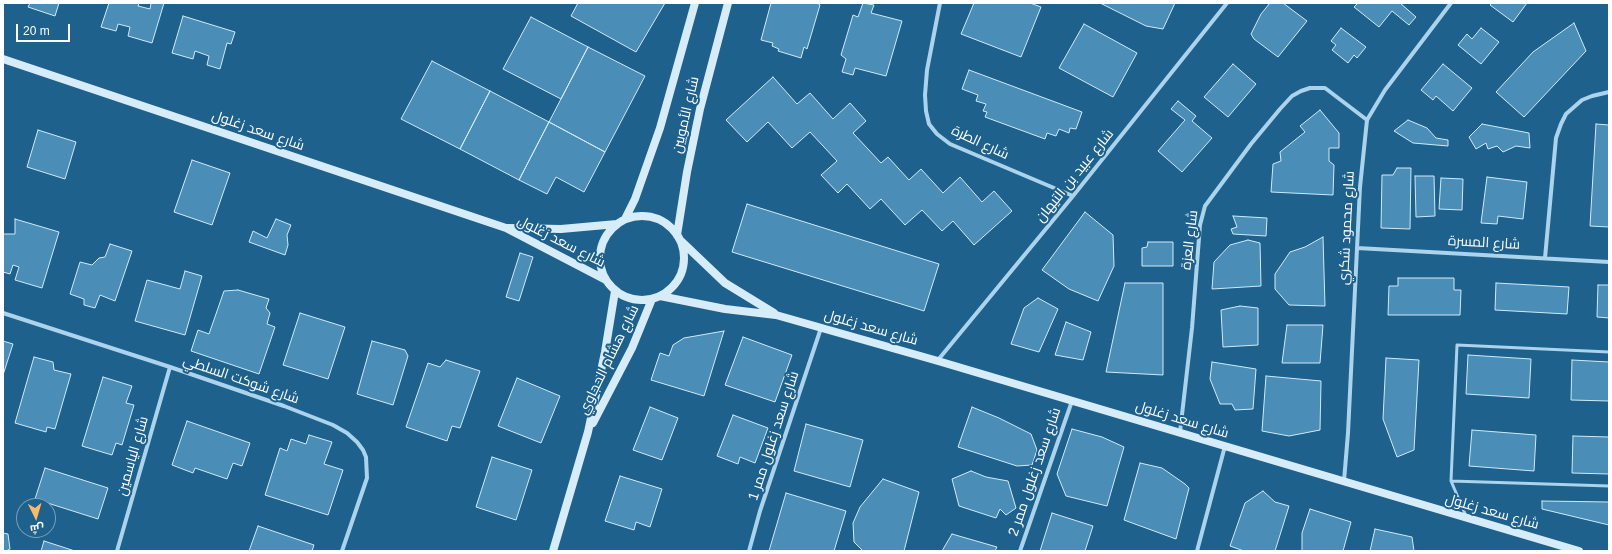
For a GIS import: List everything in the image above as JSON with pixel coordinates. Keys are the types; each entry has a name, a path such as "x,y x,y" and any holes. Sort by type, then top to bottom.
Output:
{"street":[{"name":"شارع الأمويين","path":"625,219 635,199 660,128 695,3"},
{"name":"شارع الأمويين","path":"679,238 687,172 700,109 728,3"},
{"name":"شارع الطرة","path":"940,3 927,70 925,95 926,112 929,124 937,134 950,144 1073,196"},
{"name":"شارع عبيد بن التيهان","path":"938,361 1073,196 1227,3"},
{"name":"شارع محمود شكري","path":"1344,482 1348,433 1362,159 1368,120 1385,90 1451,3"},
{"name":"شارع سعد زغلول","path":"3,59 506,228 604,279"},
{"name":"شارع العزة","path":"1180,432 1192,328 1200,225 1205,206 1246,150 1280,109 1292,96 1301,91 1310,88 1325,88 1368,120"},
{"path":"1545,258 1556,138 1561,124 1566,114 1582,100 1609,92"},
{"path":"639,216 654,218 667,224 679,238 684,253 683,266 679,279 670,289 656,298 639,300 626,298 615,291 604,279 600,267 599,255 602,243 608,232 625,219 639,216"},
{"name":"شارع سعد زغلول","path":"506,228 561,229 617,224"},
{"name":"شارع سعد زغلول","path":"679,238 725,283 776,315"},
{"name":"شارع المسرة","path":"1357,248 1609,262"},
{"name":"شارع هشام الحجاوي","path":"553,551 588,432 605,352 615,291"},
{"name":"شارع سعد زغلول","path":"656,298 725,309 776,315 1180,432 1579,551"},
{"name":"شارع هشام الحجاوي","path":"588,432 632,348 656,298"},
{"name":"شارع شوكت السلطي","path":"3,313 170,367 284,406 333,425 347,433 357,442 366,457 367,478 342,551"},
{"name":"شارع سعد زغلول ممر 1","path":"749,551 756,523 821,328"},
{"name":"شارع الياسمين","path":"117,551 170,367"},
{"name":"شارع سعد زغلول ممر 2","path":"1020,551 1072,401"},
{"path":"1197,551 1225,446"}],"lane":[{"path":"1467,518 1451,481 1457,345 1609,352"},
{"path":"1451,481 1609,486"}],"building":[{"path":"30,3 59,3 55,16 28,7"},
{"path":"109,3 139,3 138,6 150,9 151,3 164,3 152,43 128,36 130,27 118,24 116,31 101,27"},
{"path":"578,3 665,3 636,52 571,16"},
{"path":"771,3 817,3 820,5 807,49 804,47 801,58 778,51 779,49 772,46 773,43 761,40"},
{"path":"863,3 874,5 871,13 902,21 886,76 855,68 853,75 842,72 846,59 841,55 853,15 858,17"},
{"path":"974,3 1030,3 1041,7 1021,57 961,34"},
{"path":"1100,3 1175,3 1163,29 1146,26"},
{"path":"1270,3 1283,3 1307,21 1278,57 1254,39 1251,34 1261,14"},
{"path":"1358,3 1400,3 1416,17 1409,25 1392,11 1379,27 1354,7"},
{"path":"1492,3 1527,3 1513,22 1490,5"},
{"path":"183,16 235,32 231,44 227,43 220,69 207,65 209,56 195,51 193,59 172,53"},
{"path":"531,17 588,47 561,99 503,69"},
{"path":"1574,23 1586,51 1524,117 1496,92 1533,52"},
{"path":"1084,24 1137,53 1113,97 1059,68"},
{"path":"1341,28 1366,47 1357,58 1354,55 1348,63 1332,50 1336,45 1331,41"},
{"path":"1481,28 1499,42 1481,64 1458,45 1467,34 1472,39"},
{"path":"588,47 645,76 605,152 549,122"},
{"path":"432,61 490,91 460,149 401,119"},
{"path":"1233,64 1256,84 1228,117 1204,97"},
{"path":"1443,64 1472,88 1453,111 1436,96 1433,100 1421,90"},
{"path":"969,70 1082,112 1076,129 1070,128 1069,133 1059,129 1056,136 1047,133 1045,139 985,117 987,112 983,111 986,104 976,101 978,95 962,89"},
{"path":"773,77 797,104 810,93 833,119 850,103 866,121 853,133 881,163 888,157 909,180 921,169 943,193 960,177 982,202 994,191 1012,211 974,245 953,221 942,231 922,210 905,225 881,199 870,209 847,184 838,193 821,175 837,161 810,132 792,148 768,122 747,142 726,120"},
{"path":"490,91 549,122 519,180 460,149"},
{"path":"1178,101 1196,116 1192,121 1212,138 1182,172 1158,151 1185,120 1171,109"},
{"path":"1320,110 1339,133 1339,148 1329,148 1329,161 1334,165 1333,195 1271,192 1273,164 1281,161 1280,152 1305,132 1300,126"},
{"path":"1408,120 1427,128 1436,138 1448,140 1448,146 1413,143 1394,131"},
{"path":"549,122 605,152 584,192 556,177 547,194 519,180"},
{"path":"1482,124 1529,133 1530,148 1516,146 1503,152 1497,146 1488,149 1486,143 1476,149 1469,137"},
{"path":"1596,124 1609,125 1609,227 1590,226"},
{"path":"38,130 76,142 65,179 27,167"},
{"path":"192,160 230,173 212,225 174,212"},
{"path":"1397,168 1411,168 1410,229 1381,228 1382,175 1393,175"},
{"path":"1415,176 1434,176 1435,216 1416,217"},
{"path":"1487,177 1527,182 1523,219 1498,216 1497,224 1481,223"},
{"path":"1441,178 1463,179 1462,210 1439,209"},
{"path":"747,204 939,264 924,311 732,252"},
{"path":"1085,212 1113,235 1114,266 1098,301 1069,289 1042,270"},
{"path":"1233,216 1267,218 1266,236 1233,234 1231,229 1237,227"},
{"path":"15,219 59,232 42,288 15,280 19,267 13,265 10,274 3,272 3,234 15,234"},
{"path":"276,219 291,225 287,235 288,245 285,255 249,242 253,231 267,238"},
{"path":"1323,237 1325,306 1289,305 1275,289 1275,274 1290,252 1305,247"},
{"path":"1248,240 1260,243 1261,286 1212,289 1214,262 1230,245"},
{"path":"1148,242 1173,242 1173,266 1142,266 1142,248 1147,247"},
{"path":"110,244 132,251 115,301 100,295 95,308 84,305 84,299 70,294 80,262 92,265 99,258 105,257"},
{"path":"520,253 533,257 519,301 506,297"},
{"path":"185,271 202,276 185,335 135,321 147,280 180,289"},
{"path":"1398,278 1454,278 1454,290 1461,290 1460,315 1388,315 1389,286 1398,286"},
{"path":"1125,283 1163,283 1163,375 1106,372"},
{"path":"1496,283 1569,287 1567,314 1495,310"},
{"path":"1598,285 1609,285 1609,318 1597,317"},
{"path":"238,290 269,299 266,308 270,313 267,324 275,327 259,374 191,351 198,330 209,334 224,291"},
{"path":"1038,298 1058,309 1039,352 1011,344 1024,308"},
{"path":"1240,306 1258,308 1258,345 1223,347 1221,310"},
{"path":"300,313 345,327 328,379 283,365"},
{"path":"1066,322 1091,332 1083,360 1055,355"},
{"path":"1287,325 1323,325 1320,363 1282,363"},
{"path":"724,331 704,396 651,380 660,353 669,356 673,345 684,338"},
{"path":"743,337 792,355 775,402 725,385"},
{"path":"3,341 13,344 3,375"},
{"path":"372,341 405,350 408,356 393,405 357,394"},
{"path":"1468,355 1531,359 1529,398 1466,394"},
{"path":"34,357 53,362 54,370 71,374 55,429 47,427 46,432 15,423"},
{"path":"1386,358 1419,360 1414,450 1397,457 1383,419"},
{"path":"446,360 480,371 460,428 452,426 447,441 406,427 428,363 440,367"},
{"path":"1572,360 1609,362 1609,401 1571,400"},
{"path":"1212,362 1256,369 1253,409 1235,410 1232,404 1220,404 1210,379"},
{"path":"1266,376 1321,381 1320,430 1289,436 1262,431"},
{"path":"103,377 132,386 126,403 134,405 122,445 116,443 112,455 82,446"},
{"path":"517,378 560,396 541,443 498,426"},
{"path":"650,407 678,418 662,460 633,450"},
{"path":"972,407 999,418 1031,434 1037,450 1032,465 1017,466 958,447"},
{"path":"733,415 768,428 755,463 740,457 738,464 717,456"},
{"path":"187,421 250,443 242,466 233,463 227,479 195,468 193,473 172,465"},
{"path":"806,424 863,440 850,487 794,471"},
{"path":"1072,429 1102,437 1124,447 1107,506 1066,496 1057,474"},
{"path":"1472,430 1536,435 1534,471 1469,466"},
{"path":"309,435 332,442 324,464 343,470 328,515 265,495 280,448 287,451 291,439 306,444"},
{"path":"1573,436 1609,437 1609,474 1572,473"},
{"path":"492,457 532,470 516,520 476,507"},
{"path":"1140,463 1162,468 1189,488 1176,539 1124,520"},
{"path":"45,468 108,488 98,519 56,506 56,498 35,498"},
{"path":"971,471 986,477 1008,481 1016,508 1006,515 1000,509 996,518 959,506 952,479"},
{"path":"620,476 662,489 650,527 636,522 634,530 605,521"},
{"path":"883,479 919,492 904,551 863,551 854,542 853,523 860,507"},
{"path":"1263,491 1275,502 1289,506 1275,551 1244,551 1230,546 1245,503"},
{"path":"786,493 846,511 834,551 769,551"},
{"path":"1542,501 1609,502 1609,525 1542,509"},
{"path":"1310,509 1351,522 1343,551 1302,551 1302,533"},
{"path":"1052,513 1093,526 1085,551 1040,551"},
{"path":"258,526 314,545 312,551 249,551"},
{"path":"1375,529 1412,537 1414,551 1370,551"},
{"path":"3,533 8,534 10,549 6,551 3,551"},
{"path":"952,534 997,547 995,551 942,551"},
{"path":"44,541 75,551 41,551"}]}
